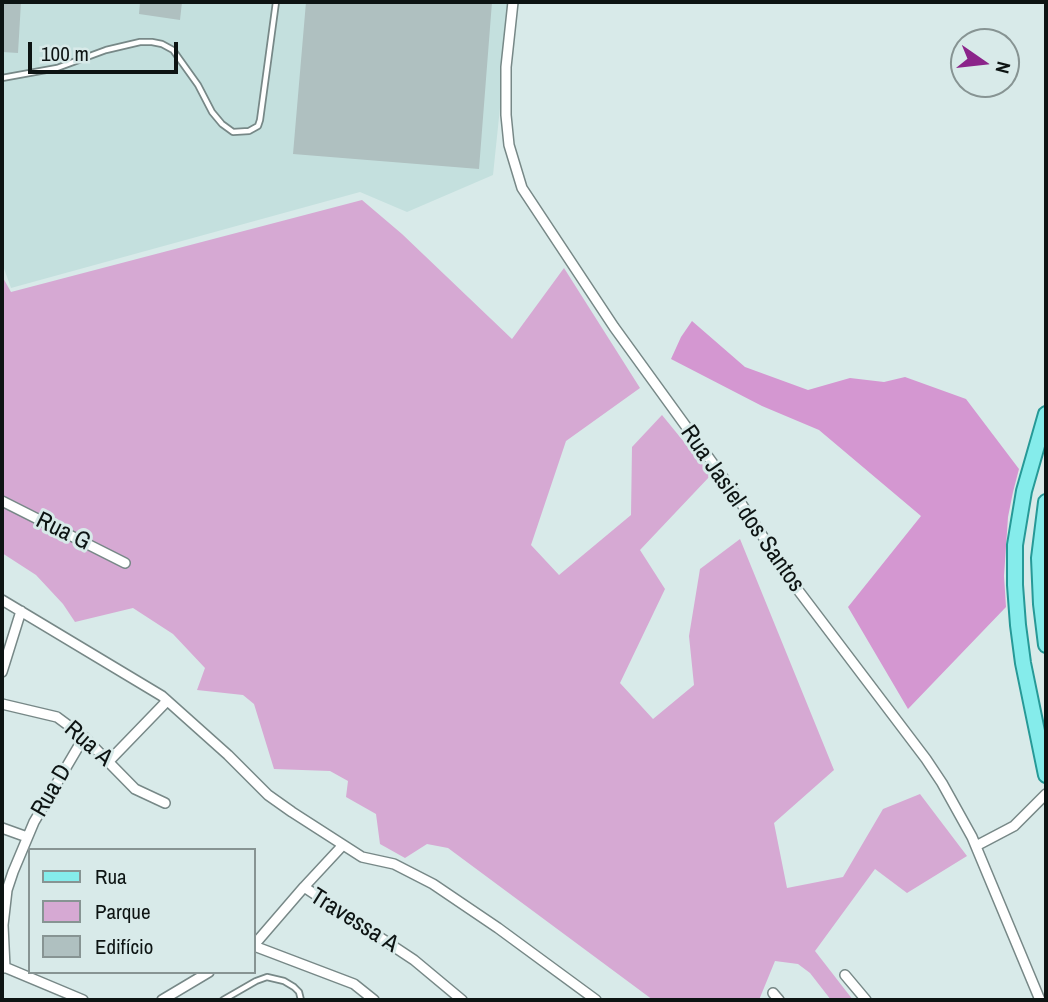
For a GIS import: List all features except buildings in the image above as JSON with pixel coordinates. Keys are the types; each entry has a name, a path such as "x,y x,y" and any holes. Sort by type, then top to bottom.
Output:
{"main road":[{"path":"1046,414 1024,491 1015,545 1018,625 1023,663 1046,775"},
{"path":"1046,502 1039,558 1046,645"}],"street":[{"name":"Rua Jasiel dos Santos","path":"513,2 506,67 506,115 509,145 522,188 614,327 735,494 797,590 926,759 976,846 1040,1000"},
{"name":"Rua G","path":"2,501 125,563"},
{"path":"2,600 167,701 268,795 362,857 394,864 433,884 596,1000"},
{"path":"2,672 21,611"},
{"path":"109,761 167,701"},
{"name":"Rua A","path":"2,704 57,718 83,737 135,789 165,803"},
{"name":"Rua D","path":"3,967 3,925 7,890 13,872 34,822 83,737"},
{"path":"976,846 1014,826 1046,794"},
{"path":"2,828 27,837"},
{"path":"304,887 343,845"},
{"name":"Travessa A","path":"256,943 304,887 414,960 462,1000"},
{"path":"256,946 354,984 374,1000"},
{"path":"3,967 77,1000"},
{"path":"162,1000 206,974"},
{"path":"845,975 866,1000"}],"lane":[{"path":"2,78 57,68 106,50 140,42 162,44 173,50 222,124 233,132 249,131 258,126 260,120 276,2"},
{"path":"223,1000 267,977 284,981 294,987 301,1000"}],"shaded area":[{"path":"2,2 511,2 493,175 407,212 360,192 11,288 2,263"},
{"path":"692,321 745,367 808,390 850,378 884,382 905,377 966,399 1019,469 1008,517 1004,576 1006,607 908,709 848,607 921,516 819,430 762,406 671,359"}],"green space":[{"path":"362,200 402,234 512,339 564,268 640,388 566,441 531,545 559,575 631,515 632,447 662,415 711,475 640,550 665,589 620,683 653,719 694,685 689,636 700,569 740,539 834,770 774,823 787,888 843,877 883,809 920,794 967,856 907,893 875,869 815,951 853,1000 831,1000 810,973 798,964 775,961 759,1000 653,1000 448,848 427,844 405,858 380,844 376,814 346,797 348,781 330,771 274,769 254,704 243,695 197,690 205,668 173,634 133,608 75,622 63,604 36,575 2,553 2,276 11,292"}]}
